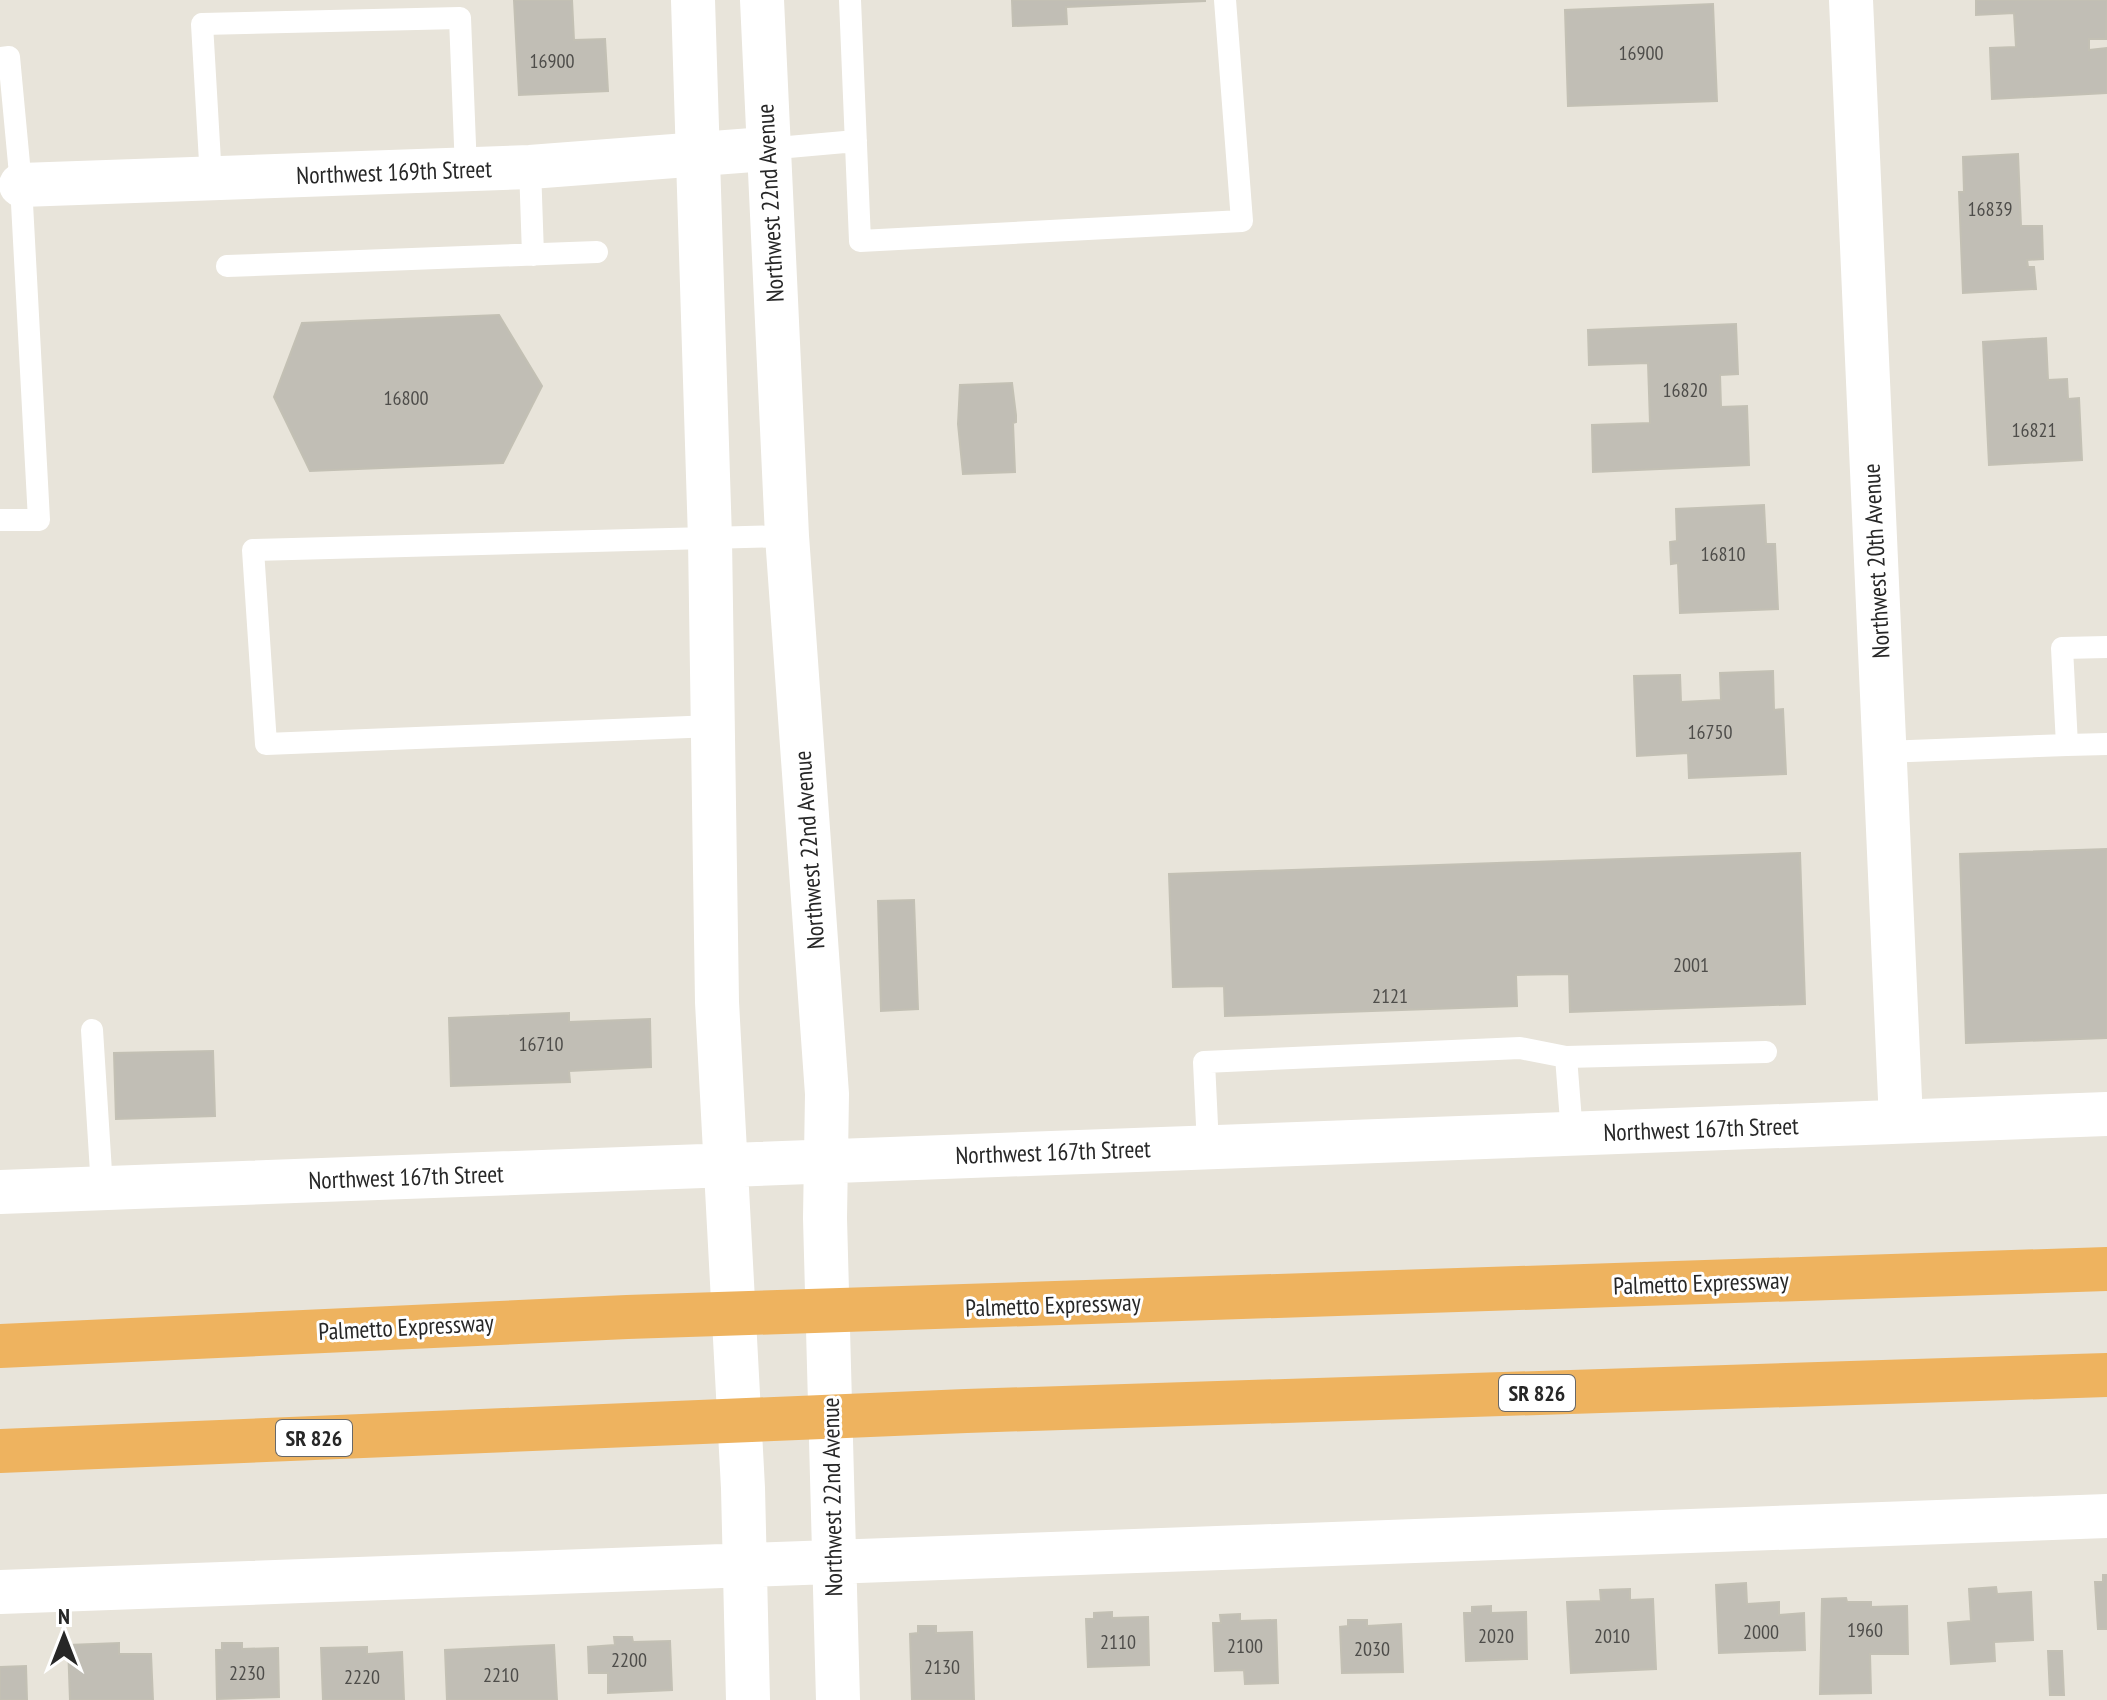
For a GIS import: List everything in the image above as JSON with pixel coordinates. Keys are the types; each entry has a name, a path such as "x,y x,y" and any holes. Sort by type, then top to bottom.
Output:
{"highway":[{"name":"Palmetto Expressway","path":"0,1346 627,1317 2107,1269"},
{"name":"SR 826","path":"0,1451 966,1411 2107,1375"}],"street":[{"path":"693,0 710,539 717,1002 743,1488 748,1700"},
{"name":"Northwest 22nd Avenue","path":"762,0 766,149 787,536 827,1094 833,1560 838,1700"},
{"name":"Northwest 20th Avenue","path":"1851,0 1901,1121"},
{"name":"Northwest 169th Street","path":"21,185 530,167 700,157 766,149"},
{"name":"Northwest 167th Street","path":"0,1192 2107,1114"},
{"path":"0,1592 2107,1516"}],"lane":[{"path":"850,0 860,241 1242,221 1225,0"},
{"path":"211,179 202,24 460,18 466,170"},
{"path":"0,58 9,57 21,185 39,520 0,520"},
{"path":"766,149 856,141"},
{"path":"530,167 533,255"},
{"path":"227,266 597,252"},
{"path":"713,726 266,744 253,550 787,536"},
{"path":"2067,745 2062,648 2107,647"},
{"path":"1884,752 2107,744"},
{"path":"92,1030 102,1188"},
{"path":"1208,1146 1204,1062 1520,1048 1566,1057 1766,1052"},
{"path":"1566,1057 1572,1134"}],"building":[{"path":"514,0 572,0 574,40 605,39 608,91 519,95"},
{"path":"1012,0 1205,1 1066,7 1067,24 1013,26"},
{"path":"1976,0 2107,0 2106,39 2089,39 2089,50 2107,48 2107,93 1992,99 1990,48 2016,47 2014,13 1976,15"},
{"path":"1713,4 1717,101 1568,106 1565,10"},
{"path":"2018,154 2021,226 2042,226 2043,259 2027,260 2028,267 2034,267 2036,289 1963,293 1959,192 1964,192 1963,157"},
{"path":"499,315 542,386 503,463 310,471 274,397 302,323"},
{"path":"1736,324 1738,374 1720,375 1721,407 1747,406 1749,465 1593,472 1592,425 1650,423 1648,363 1589,365 1588,330"},
{"path":"2046,338 2048,380 2067,379 2068,399 2079,398 2082,460 1989,465 1983,342"},
{"path":"1012,383 1016,415 1016,422 1013,423 1015,472 963,474 958,424 960,385"},
{"path":"1764,505 1766,544 1775,544 1778,609 1680,613 1678,563 1671,564 1670,542 1677,541 1676,509"},
{"path":"1773,671 1774,710 1783,709 1786,774 1689,778 1688,753 1637,756 1634,676 1680,675 1681,702 1721,700 1720,673"},
{"path":"2107,849 2107,1038 1966,1043 1960,854"},
{"path":"1800,853 1805,1004 1570,1012 1569,974 1516,975 1517,1006 1225,1016 1224,986 1173,987 1169,874"},
{"path":"914,900 918,1009 881,1011 878,901"},
{"path":"569,1013 569,1022 650,1019 651,1067 569,1071 570,1082 451,1086 449,1018"},
{"path":"213,1051 215,1116 116,1119 114,1053"},
{"path":"2103,1575 2107,1575 2107,1629 2098,1629 2095,1582 2103,1582"},
{"path":"1746,1583 1747,1604 1779,1602 1779,1615 1804,1613 1805,1650 1719,1653 1716,1585"},
{"path":"1996,1587 1997,1594 2031,1592 2033,1640 1994,1642 1995,1661 1951,1664 1948,1623 1971,1621 1969,1589"},
{"path":"1630,1589 1630,1600 1653,1599 1656,1669 1571,1673 1567,1602 1601,1601 1600,1590"},
{"path":"1846,1598 1847,1602 1871,1602 1871,1607 1907,1606 1908,1654 1870,1654 1871,1693 1820,1694 1822,1599"},
{"path":"1491,1606 1491,1613 1526,1612 1527,1659 1466,1661 1464,1613 1472,1613 1472,1607"},
{"path":"1112,1612 1112,1618 1148,1617 1149,1665 1088,1667 1086,1619 1094,1619 1094,1613"},
{"path":"1240,1614 1240,1621 1276,1620 1278,1683 1245,1684 1244,1670 1215,1671 1213,1623 1221,1623 1220,1615"},
{"path":"1348,1620 1367,1620 1367,1626 1401,1624 1403,1672 1342,1673 1340,1627 1348,1626"},
{"path":"918,1626 936,1626 936,1633 972,1632 974,1700 912,1700 910,1634 918,1633"},
{"path":"614,1637 632,1637 633,1642 670,1641 672,1690 608,1693 608,1673 589,1673 588,1647 615,1645"},
{"path":"119,1643 119,1654 151,1654 153,1700 70,1700 68,1645"},
{"path":"222,1643 242,1643 242,1649 278,1648 279,1697 217,1699 216,1650 222,1650"},
{"path":"554,1645 557,1700 447,1700 445,1650"},
{"path":"367,1647 367,1654 402,1652 404,1700 323,1700 321,1648"},
{"path":"2048,1651 2062,1651 2064,1695 2050,1695"},
{"path":"26,1666 27,1700 0,1700 0,1667"}]}
